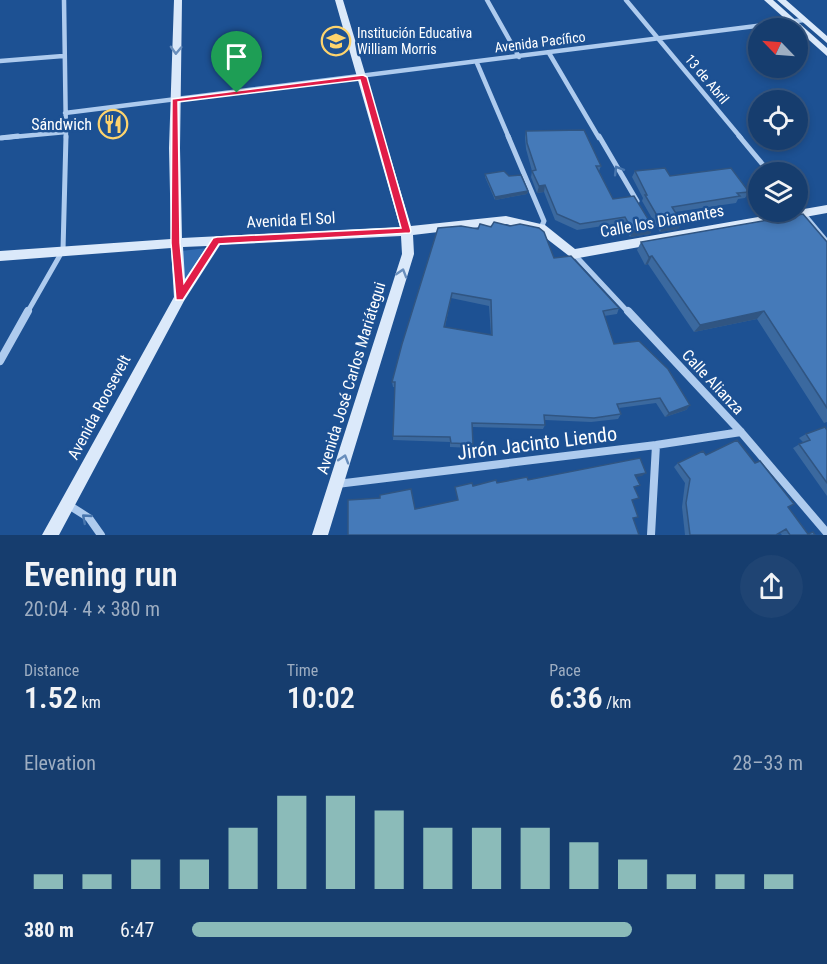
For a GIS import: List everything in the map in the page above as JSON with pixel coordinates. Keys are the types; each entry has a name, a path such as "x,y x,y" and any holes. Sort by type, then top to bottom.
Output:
{"street":[{"path":"0,361 63,250 66,132 63,56 64,0"},
{"path":"178,0 174,100 176,243 180,297"},
{"name":"Avenida José Carlos Mariátegui","path":"321,535 408,254 406,231 339,0"},
{"path":"487,0 519,57"},
{"name":"13 de Abril","path":"626,0 761,162"},
{"path":"768,0 788,18"},
{"path":"781,0 802,18"},
{"path":"808,23 827,40"},
{"name":"Avenida Pacífico","path":"65,113 748,28"},
{"path":"808,36 827,53"},
{"path":"549,53 640,207"},
{"path":"0,61 63,56"},
{"path":"477,63 541,213 544,221 542,228"},
{"path":"0,138 66,132"},
{"name":"Calle los Diamantes","path":"808,210 827,209"},
{"name":"Calle los Diamantes","path":"573,254 655,233 748,218"},
{"name":"Avenida El Sol","path":"0,256 217,240 406,231 506,220 542,228 573,254"},
{"path":"808,220 827,243"},
{"name":"Avenida Roosevelt","path":"50,535 180,297 217,240"},
{"name":"Calle Alianza","path":"573,254 741,432 827,533"},
{"name":"Jirón Jacinto Liendo","path":"336,484 656,445 741,432"},
{"path":"651,535 656,445"},
{"path":"67,504 89,518 102,535"}],"shaded area":[{"path":"207,248 185,282 181,251"}],"building":[{"path":"584,130 601,166 596,166 613,199 634,196 653,227 633,231 625,217 580,224 557,214 545,185 539,186 532,171 536,170 527,143 526,131"},
{"path":"665,168 670,176 731,168 748,192 737,193 740,196 672,207 682,223 663,226 645,195 647,195 635,171"},
{"path":"504,171 509,176 521,175 528,191 495,197 485,174"},
{"path":"808,220 827,242 827,408 764,311 700,325 652,256 649,257 641,242 757,222 808,222"},
{"path":"494,222 510,226 520,224 539,228 544,232 554,258 571,256 619,308 603,311 614,344 639,341 668,369 690,405 669,413 660,398 617,404 621,414 594,418 544,415 545,425 472,423 473,444 451,443 450,437 393,436 395,382 392,382 438,228 461,226 478,229 480,224 491,227","holes":["452,293 491,300 492,335 444,327"]},
{"path":"825,427 827,430 827,483 799,444 810,440 806,434"},
{"path":"737,440 755,463 760,461 794,504 788,507 808,534 813,532 815,535 790,535 786,529 776,535 690,535 686,503 690,479 678,463 703,451 706,455"},
{"path":"640,458 646,473 635,475 640,485 634,487 639,498 632,500 638,517 633,518 639,535 348,535 348,500 380,498 380,495 411,489 415,509 458,500 455,487 472,483 473,486 496,480 497,483 527,477 528,480"}],"place":[{"name":"Institución Educativa William Morris","path":"336,41"},
{"name":"Sándwich","path":"113,124"}],"route":[{"path":"363,77 406,231 217,240 180,297 176,243 174,100 237,93 363,77"}]}
